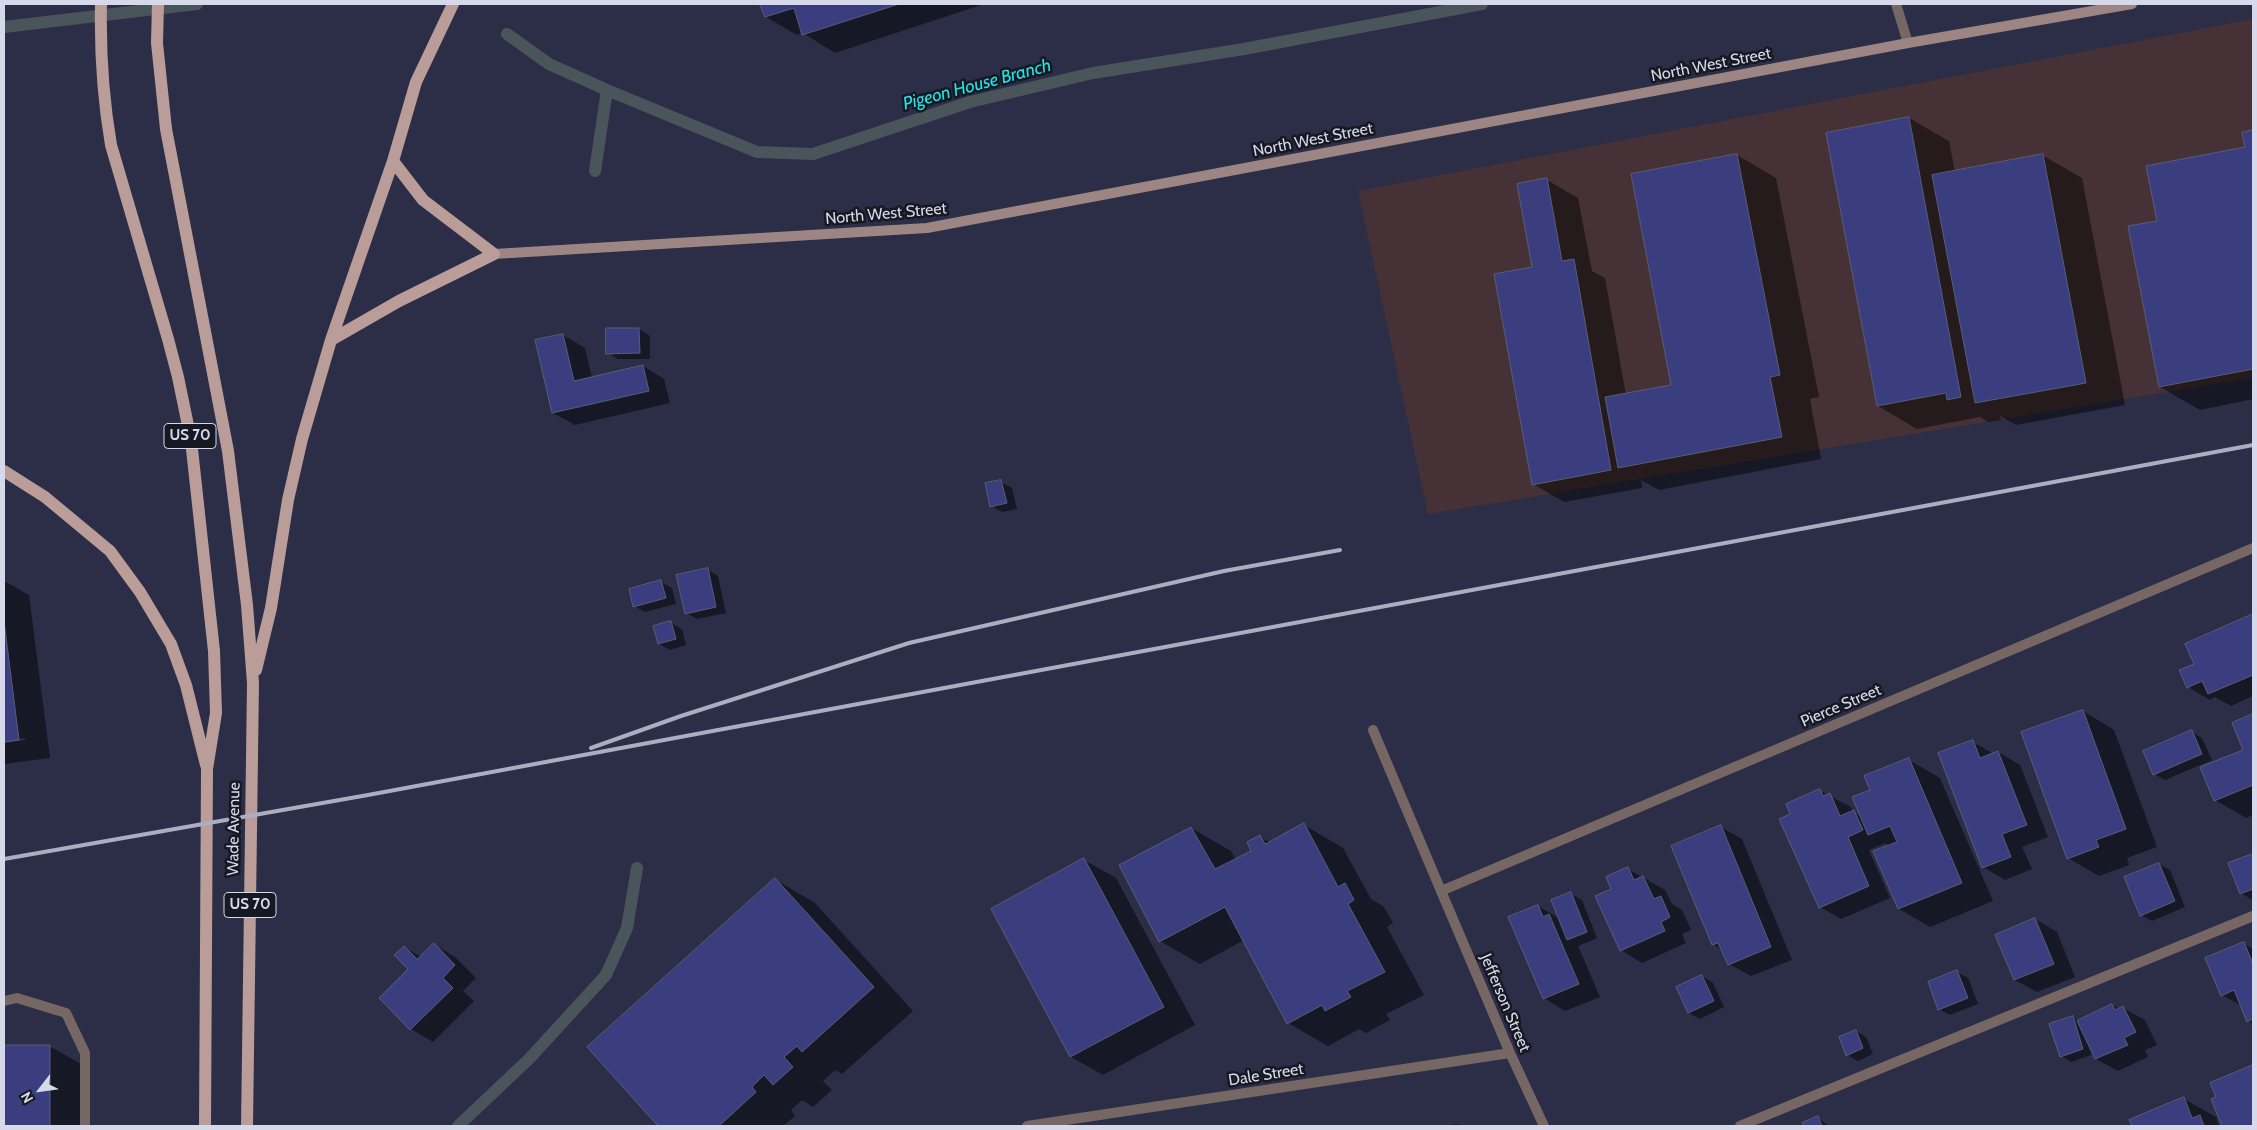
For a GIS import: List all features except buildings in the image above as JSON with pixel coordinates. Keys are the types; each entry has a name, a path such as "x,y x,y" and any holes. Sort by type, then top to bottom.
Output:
{"main road":[{"name":"US 70","path":"101,4 101,58 105,113 111,145 178,377 191,440 214,651 216,713 207,769"},
{"path":"158,4 157,43 166,129 228,450 247,605 253,683"},
{"name":"US 70","path":"253,683 271,608 288,500 302,438 331,340 393,162 416,82 453,4"},
{"path":"331,340 399,302 494,254 422,200 393,162"},
{"path":"4,471 45,497 110,551 140,592 171,644 186,685 207,769"},
{"name":"Wade Avenue","path":"247,1126 253,683"},
{"name":"Wade Avenue","path":"205,1126 207,769"}],"street":[{"path":"1896,4 1908,43"},
{"name":"North West Street","path":"494,254 927,228 1908,43 2132,4"},
{"name":"Pierce Street","path":"1441,891 2253,548"},
{"name":"Jefferson Street","path":"1373,730 1510,1054 1544,1126"},
{"path":"1740,1126 2253,916"},
{"path":"4,1001 17,998 66,1013 85,1053 85,1126"},
{"name":"Dale Street","path":"1027,1126 1510,1054"}],"shaded area":[{"path":"2253,19 2253,378 1428,514 1358,191"}],"waterway":[{"name":"Pigeon House Branch","path":"4,27 197,4"},
{"name":"Pigeon House Branch","path":"507,34 549,64 757,152 813,154 970,102 1093,73 1244,49 1482,4"},
{"path":"595,171 607,90"},
{"path":"458,1126 530,1058 606,975 627,928 637,868"}],"railway":[{"path":"4,859 368,795 2253,445"},
{"path":"591,748 681,716 909,643 1224,571 1340,550"}]}
